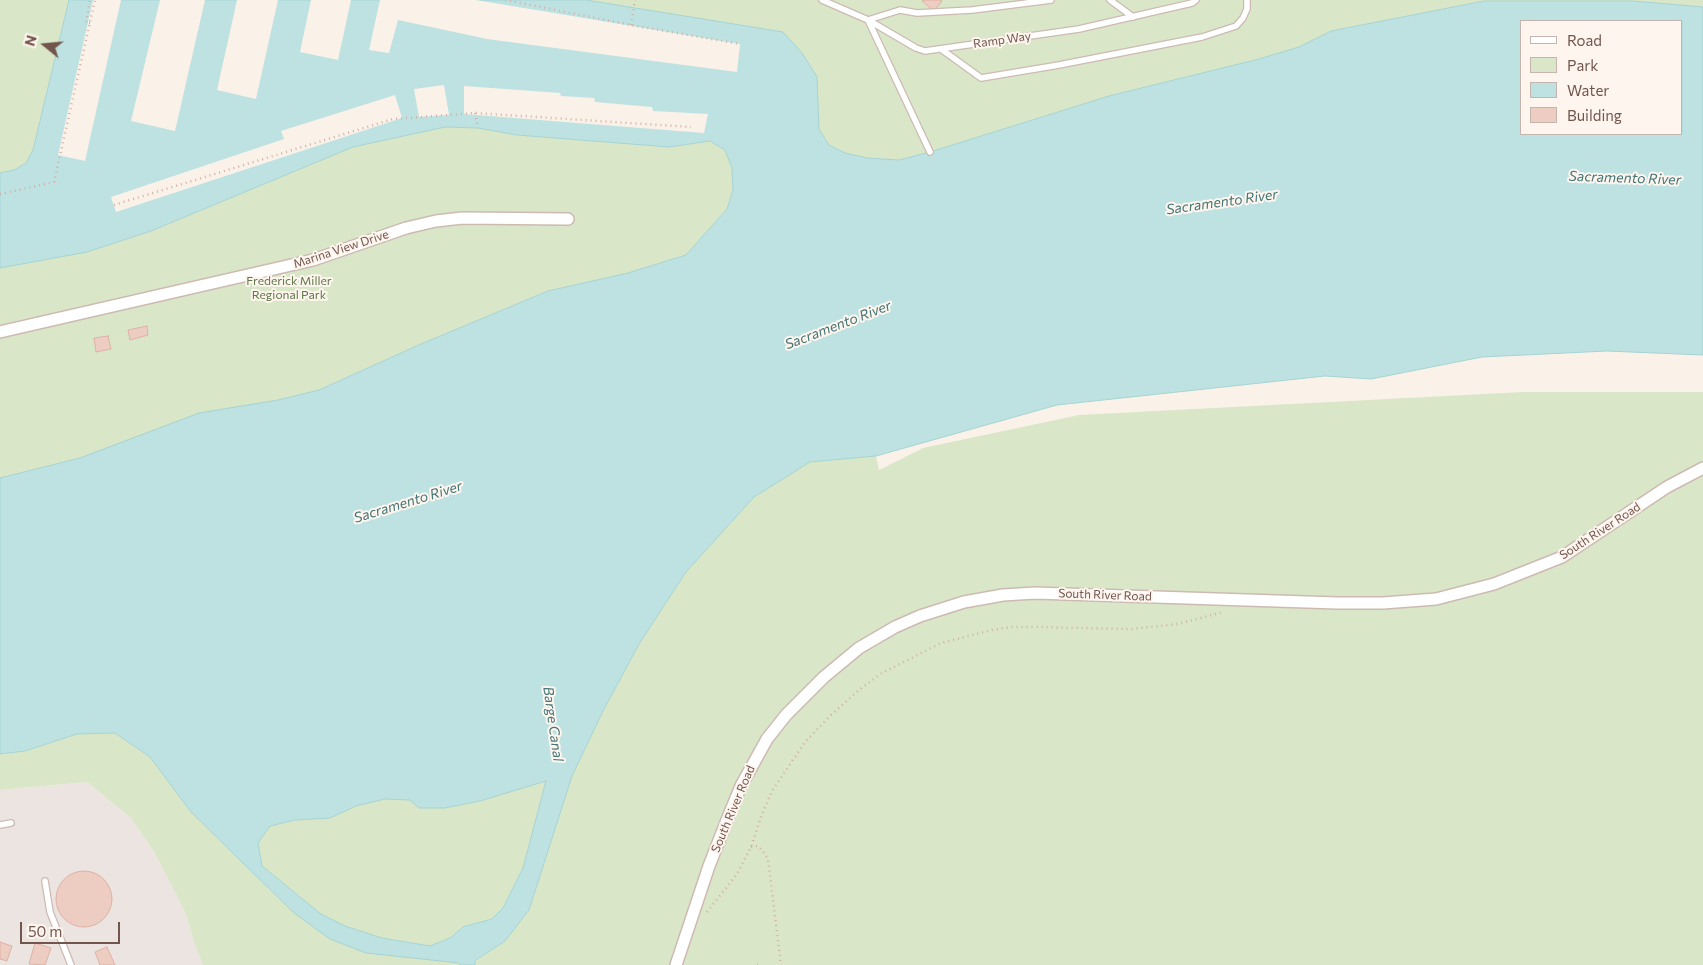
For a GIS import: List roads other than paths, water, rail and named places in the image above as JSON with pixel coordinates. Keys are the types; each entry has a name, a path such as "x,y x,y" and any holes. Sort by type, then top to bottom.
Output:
{"street":[{"name":"Marina View Drive","path":"0,332 313,260 398,230 436,221 479,218 568,219"},
{"name":"South River Road","path":"676,965 709,866 741,786 767,739 786,715 824,676 859,648 895,627 920,616 964,602 1003,595 1035,593 1337,603 1383,603 1436,599 1494,584 1562,557 1667,487 1703,468"}],"lane":[{"name":"Ramp Way","path":"822,0 868,20 916,48 925,51 1079,29 1194,2"},
{"path":"930,152 868,20 900,10 917,13 972,10 1050,0"},
{"path":"1110,0 1133,16"},
{"path":"941,49 981,78 1059,66 1202,37 1236,26 1248,9 1247,0"},
{"path":"0,825 11,824"},
{"path":"44,881 50,912 71,965"}],"water":[{"path":"69,0 586,0 783,32 802,53 817,77 819,129 829,145 845,153 867,158 899,160 1109,96 1259,59 1299,47 1331,31 1484,1 1633,1 1703,7 1703,355 1607,351 1482,357 1371,379 1325,376 1057,405 876,456 810,462 754,497 686,572 639,644 603,711 572,776 529,910 505,941 475,961 475,965 460,965 459,963 366,953 330,939 293,912 191,812 150,757 115,733 77,734 25,751 0,754 0,478 80,458 199,413 278,400 319,390 421,344 548,291 628,273 686,255 727,209 733,190 732,168 725,150 710,141 669,147 517,135 478,128 445,127 353,147 151,231 87,252 0,268 0,173 14,170 26,163 33,150","holes":["546,781 523,868 503,908 492,919 463,927 450,938 430,946 382,938 345,926 321,914 262,866 258,843 270,826 295,820 330,818 356,806 385,799 410,800 419,808 445,808 480,801"]}],"water label":[{"name":"Sacramento River","path":"1625,178"},
{"name":"Sacramento River","path":"1222,202"},
{"name":"Sacramento River","path":"838,325"},
{"name":"Sacramento River","path":"408,502"},
{"name":"Barge Canal","path":"553,724"}],"park label":[{"name":"Frederick Miller Regional Park","path":"289,288"}]}
